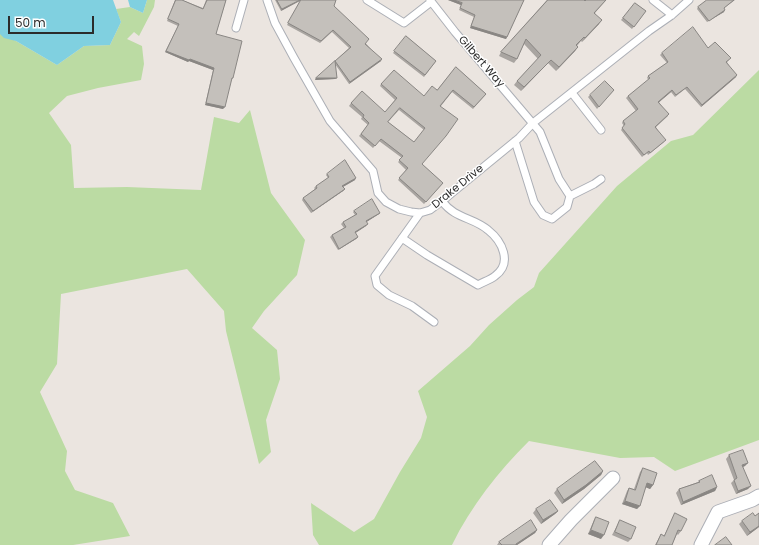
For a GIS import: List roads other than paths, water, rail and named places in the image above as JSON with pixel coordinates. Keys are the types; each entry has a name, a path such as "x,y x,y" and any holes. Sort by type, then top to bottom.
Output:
{"street":[{"path":"549,545 571,520 613,478"},
{"path":"701,545 718,512 759,496"}],"lane":[{"path":"236,28 244,0"},
{"name":"Drake Drive","path":"267,0 275,22 330,121 374,171 378,193 386,202 399,209 420,213 430,210 442,201 515,141 533,123 649,31 672,15 689,0"},
{"path":"367,0 404,23 430,1"},
{"path":"654,0 672,15"},
{"name":"Gilbert Way","path":"430,1 540,132 559,179 570,196"},
{"path":"572,93 601,130"},
{"path":"515,141 534,202 543,215 552,219 567,207 570,196 601,179"},
{"path":"402,238 427,255 478,285 495,276 503,266 505,255 498,239 487,229 452,212 442,201"},
{"path":"420,213 375,276 377,285 389,295 412,306 434,322"}],"water":[{"path":"0,0 113,0 121,22 110,45 84,46 57,65 16,41 4,38 0,34"},
{"path":"128,0 147,0 143,13 130,7"}]}
